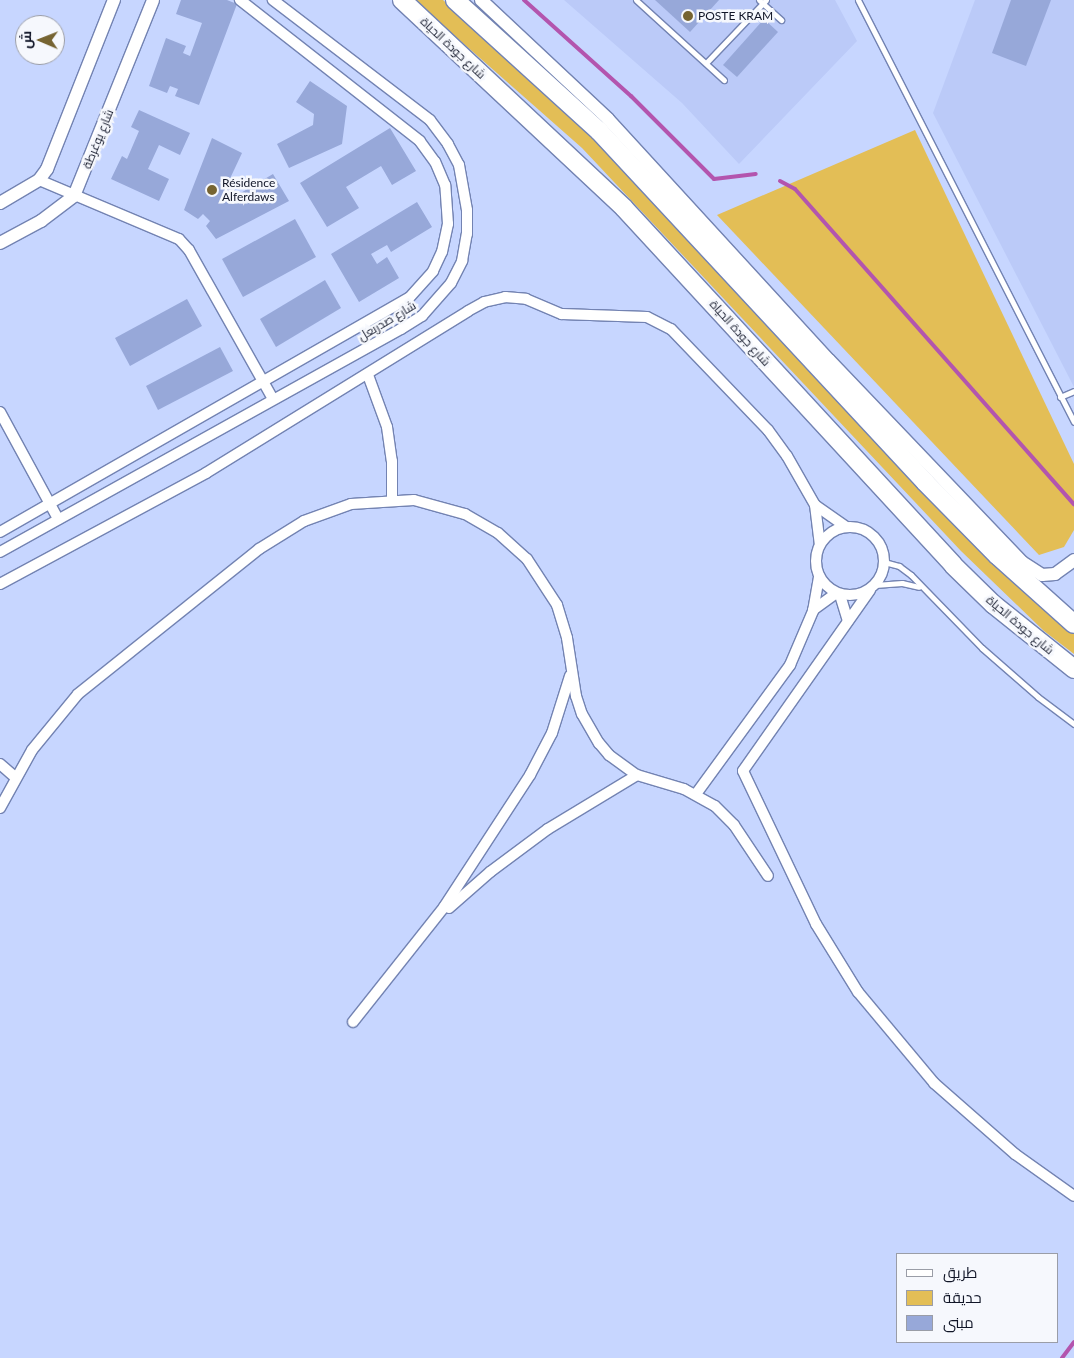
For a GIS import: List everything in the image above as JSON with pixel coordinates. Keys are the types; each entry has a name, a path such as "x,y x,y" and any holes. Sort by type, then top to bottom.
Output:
{"highway":[{"name":"شارع جودة الحياة","path":"402,0 624,208 960,572 993,604 1074,669"},
{"path":"455,0 599,131 925,482 997,555 1074,624"}],"street":[{"path":"0,203 39,180 47,169 114,0"},
{"name":"شارع يوغرطة","path":"0,243 53,213 74,196 152,0"},
{"name":"شارع صدربعل","path":"0,532 409,298 420,288 442,252 448,204 445,185 435,162 420,141 240,0"},
{"name":"شارع صدربعل","path":"0,552 422,316 451,283 462,261 467,234 465,185 459,164 430,120 273,0"},
{"path":"481,0 608,118 829,360 1022,562 1042,575 1055,574 1074,560"},
{"path":"39,180 179,239 189,250 273,399"},
{"path":"0,584 206,473 368,375 468,311 494,299 517,297 574,316 647,317 683,339 768,430 787,456 815,505 820,544 816,566 819,578 813,611 790,665 696,794"},
{"path":"368,375 387,427 392,461 392,499"},
{"path":"0,412 58,519"},
{"path":"0,808 16,777 45,731 78,694 259,549 324,512 351,504 392,499 432,503 466,514 513,545 538,572 557,604 565,630 576,696 590,730 610,755 637,775 696,794 734,825 768,876"},
{"path":"815,505 846,527"},
{"path":"820,544 834,531 846,527 858,528 874,536 880,544 884,562 873,587 743,771 816,924 864,999 934,1083 1015,1154 1074,1196"},
{"path":"819,578 838,594 848,621"},
{"path":"813,611 838,594 856,595 873,587"},
{"path":"353,1022 431,926 542,755 564,701 572,668"},
{"path":"0,764 16,777"},
{"path":"431,926 490,872 548,829 637,775"},
{"path":"476,859 490,872"}],"lane":[{"path":"636,0 724,80"},
{"path":"858,0 1074,422"},
{"path":"706,63 762,1 781,20"},
{"path":"1060,397 1074,391"},
{"path":"884,562 905,570 919,587 994,659 1074,724"},
{"path":"873,587 902,583 919,587"}],"shaded area":[{"path":"564,0 835,0 857,41 739,164 682,103"},
{"path":"975,0 1074,0 1074,387 933,113"}],"green space":[{"path":"414,0 443,0 593,134 1074,630 1074,654 1044,631 961,551 582,148"},
{"path":"915,130 1074,464 1074,530 1064,547 1039,555 717,215"}],"building":[{"path":"181,0 227,0 237,4 199,105 175,96 178,89 170,86 167,93 149,86 166,38 186,46 183,53 190,56 202,23 176,14"},
{"name":"POSTE KRAM","path":"655,0 719,0 690,32"},
{"path":"1011,0 1051,0 1026,66 992,53"},
{"path":"764,19 778,32 737,77 723,65"},
{"path":"310,81 347,106 342,144 289,168 277,144 313,125 314,114 296,102"},
{"path":"139,110 190,133 180,155 159,145 148,169 169,179 159,201 111,179 122,156 127,159 139,131 131,127"},
{"path":"390,128 416,171 392,185 381,166 346,187 359,208 327,227 300,183"},
{"name":"Résidence Alferdaws","path":"212,138 242,153 227,185 239,194 273,174 289,201 216,239 206,226 210,221 203,214 198,219 184,210"},
{"path":"417,202 432,227 391,252 387,245 371,254 377,264 387,257 399,278 359,302 331,254"},
{"path":"295,219 316,257 243,297 222,259"},
{"path":"325,280 341,308 276,347 260,319"},
{"path":"187,299 202,326 130,366 115,338"},
{"path":"220,347 233,371 158,410 146,386"}],"waterway":[{"path":"524,0 631,96 714,179 756,174"},
{"path":"780,181 795,189 1074,504"},
{"path":"1062,1358 1074,1342"}],"place":[{"name":"POSTE KRAM","path":"688,16"},
{"name":"Résidence Alferdaws","path":"212,190"}]}
